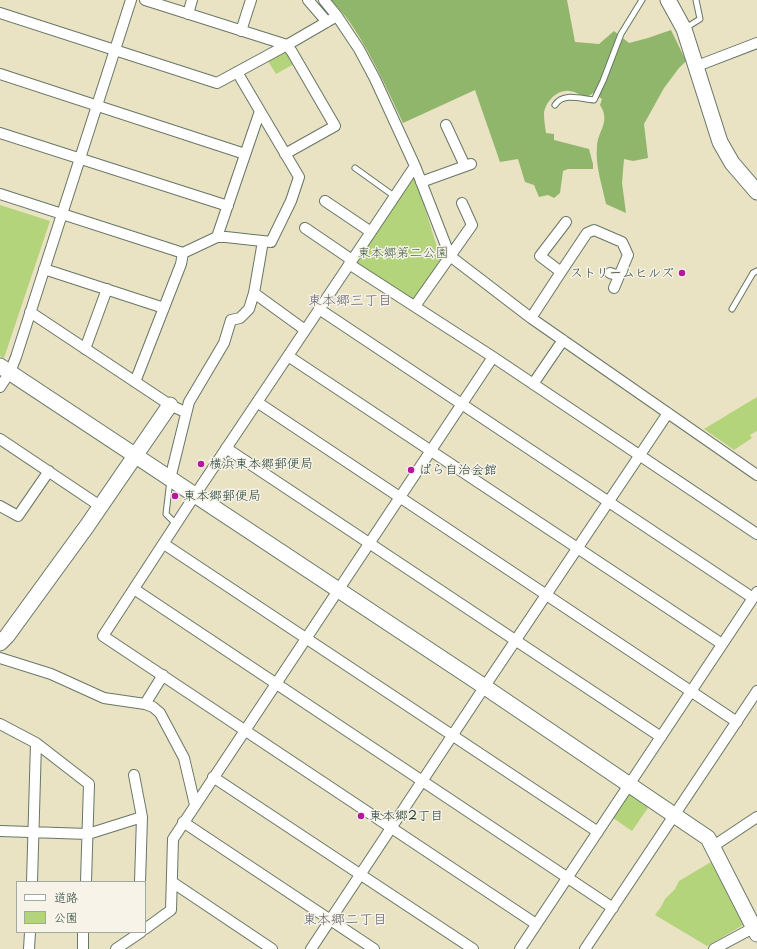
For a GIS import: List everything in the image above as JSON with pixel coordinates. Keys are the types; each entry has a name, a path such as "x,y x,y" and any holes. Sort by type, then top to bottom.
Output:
{"street":[{"path":"0,387 5,369 30,312 131,0"},
{"path":"145,0 287,45 335,126 285,154"},
{"path":"188,14 192,0"},
{"path":"241,31 251,0"},
{"path":"308,0 327,22"},
{"path":"324,0 359,49 374,78 415,166 450,256 531,318 668,413 755,470"},
{"path":"668,0 684,29 720,142 732,163 757,192"},
{"path":"0,14 217,83 287,45 336,16"},
{"path":"697,66 757,44"},
{"path":"0,194 183,254 217,237 226,236 271,242 291,201 299,177 237,72"},
{"path":"0,74 245,154"},
{"path":"217,237 260,111"},
{"path":"421,182 468,165 446,125"},
{"path":"0,133 228,206"},
{"path":"415,166 226,448 103,636 536,924"},
{"path":"325,201 371,232"},
{"path":"415,306 472,225 462,203"},
{"path":"561,272 540,256 566,222"},
{"path":"305,228 415,306 757,534"},
{"path":"531,318 588,234 594,230 622,242 628,255 615,274 614,288"},
{"path":"170,479 185,412 189,402 224,343 231,320 240,318 249,310 254,293 263,241"},
{"path":"136,382 181,264 183,254"},
{"path":"44,269 164,308"},
{"path":"85,349 107,289"},
{"path":"254,293 305,330"},
{"path":"319,309 462,403 608,502 755,595 520,949"},
{"path":"30,312 170,405 185,412"},
{"path":"533,384 563,340"},
{"path":"288,356 722,644"},
{"path":"146,928 171,910 173,839 183,822 493,357"},
{"path":"5,369 485,687 708,838 755,931 714,949"},
{"path":"257,402 737,722"},
{"path":"0,643 7,636 100,506 170,405"},
{"path":"311,949 668,413"},
{"path":"0,439 100,506"},
{"path":"226,448 661,737"},
{"path":"0,506 18,516 49,471"},
{"path":"164,544 598,832"},
{"path":"134,590 613,908"},
{"path":"0,658 51,674 104,698 145,704 153,707 160,713 184,758 195,805"},
{"path":"145,704 163,675"},
{"path":"585,949 757,691"},
{"path":"0,724 36,744 89,784 86,881"},
{"path":"32,881 36,744"},
{"path":"134,775 142,817 140,881"},
{"path":"213,777 473,949"},
{"path":"712,848 757,816"},
{"path":"0,831 88,834 142,817"},
{"path":"183,822 374,949"},
{"path":"172,882 272,949"},
{"path":"29,949 30,933"},
{"path":"83,933 83,949"},
{"path":"116,949 140,933"}],"lane":[{"path":"555,105 558,100 563,97 594,100 621,34 628,20 642,0"},
{"path":"684,29 700,19 696,0"},
{"path":"355,168 394,196"},
{"path":"732,309 753,273 757,271"},
{"path":"170,479 166,514 176,524"}],"green space":[{"path":"331,0 567,0 575,42 599,44 614,31 629,43 671,30 686,61 664,88 644,124 648,158 633,161 624,159 622,183 626,213 606,204 599,175 597,146 604,121 603,111 600,105 602,99 593,93 585,96 570,91 565,91 556,94 549,101 544,114 546,133 554,134 554,140 589,149 593,169 568,169 563,171 560,193 554,198 548,195 539,197 534,185 525,182 518,159 500,162 475,90 403,123 379,72 359,36 349,21"},
{"path":"287,51 294,64 276,74 268,61"},
{"name":"東本郷第二公園","path":"415,176 441,260 415,301 356,262"},
{"path":"0,205 50,221 4,358 0,356"},
{"path":"757,397 757,431 750,435 752,438 734,450 704,429"},
{"path":"634,794 650,805 632,831 613,818 628,795"},
{"path":"711,862 745,924 707,946 655,915 665,899 675,889 679,881"}],"place":[{"name":"ストリームヒルズ","path":"682,273"},
{"name":"横浜東本郷郵便局","path":"201,464"},
{"name":"ばら自治会館","path":"411,470"},
{"name":"東本郷郵便局","path":"175,496"},
{"name":"東本郷2丁目","path":"361,816"}],"district":[{"name":"東本郷三丁目","path":"350,301"},
{"name":"東本郷二丁目","path":"345,920"}]}
